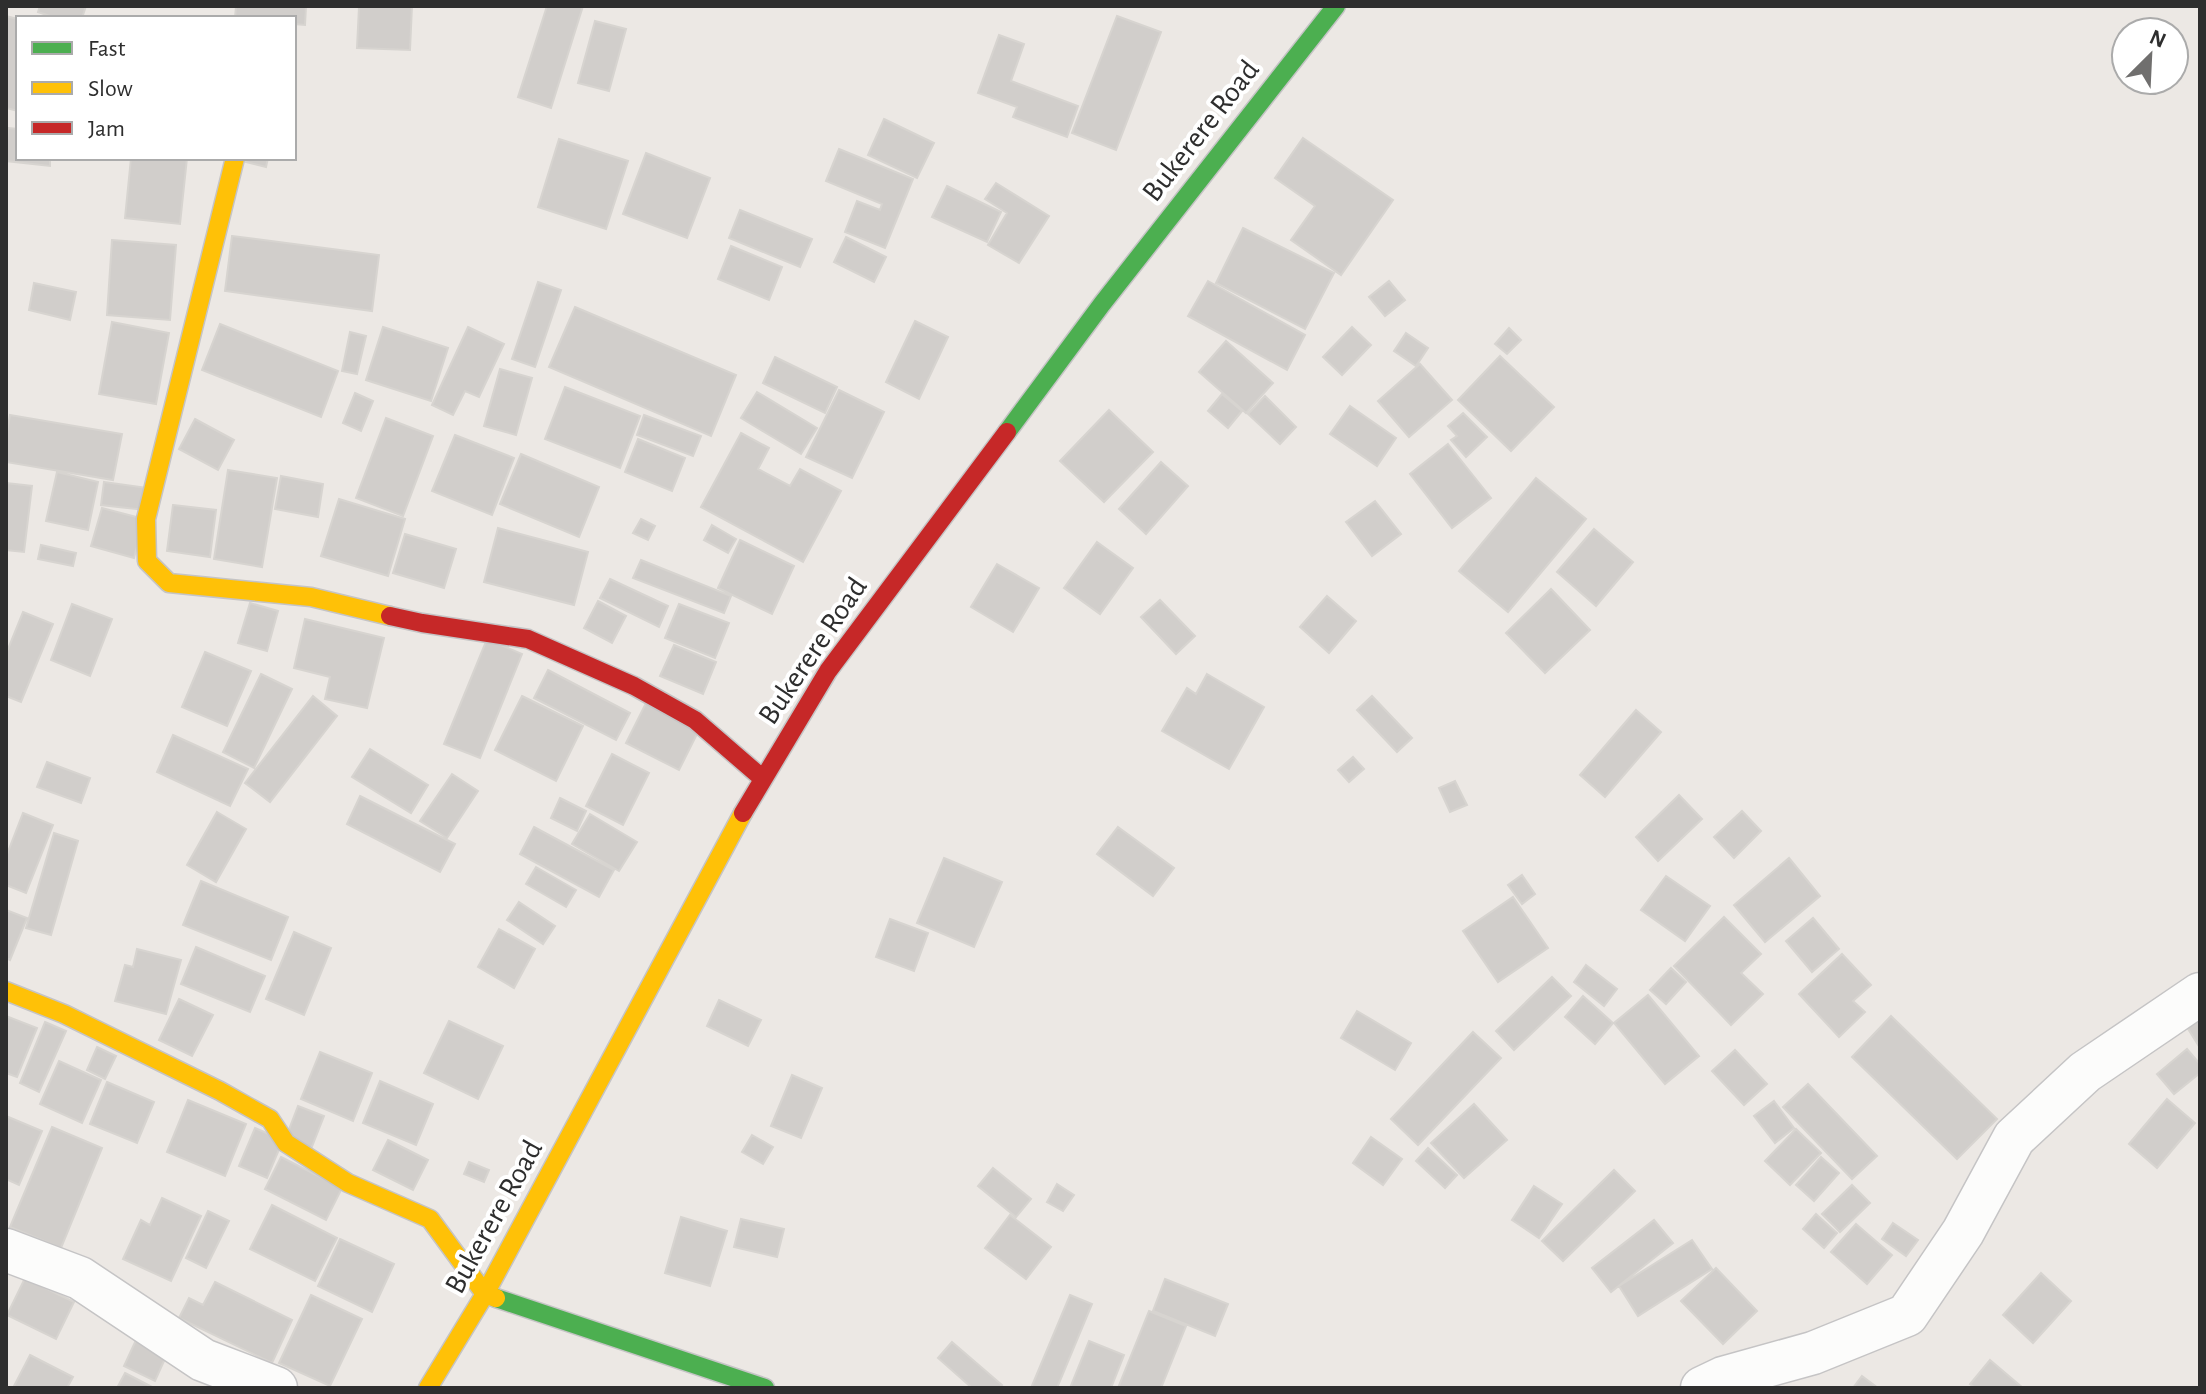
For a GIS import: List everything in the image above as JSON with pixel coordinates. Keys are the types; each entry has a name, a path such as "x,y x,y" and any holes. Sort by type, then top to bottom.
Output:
{"street":[{"name":"Bukerere Road","path":"428,1388 485,1294 762,778 837,658 1102,304 1336,6"},
{"path":"235,160 146,519 147,561 169,583 311,597 422,623 528,639 634,686 695,720 762,778"},
{"path":"6,991 64,1014 220,1091 270,1119 286,1143 348,1183 430,1219 485,1294 765,1388"},
{"path":"1702,1388 1723,1378 1813,1353 1907,1315 1963,1232 2014,1138 2085,1072 2200,994"},
{"path":"6,1250 80,1278 203,1360 276,1388"}],"building":[{"path":"40,6 86,6 83,16 50,16 38,12"},
{"path":"236,6 306,6 305,25 296,24 296,16 235,16"},
{"path":"343,6 412,6 410,50 357,48 359,7"},
{"path":"547,6 583,6 551,108 518,97"},
{"path":"6,16 16,18 16,110 6,108"},
{"path":"1117,16 1161,32 1116,150 1072,133"},
{"path":"595,21 626,29 609,91 578,83"},
{"path":"999,35 1024,44 1011,81 1078,106 1067,137 1013,117 1017,107 978,93"},
{"path":"884,119 934,143 917,178 868,155"},
{"path":"8,128 16,129 16,160 50,160 50,166 6,161"},
{"path":"1303,138 1393,200 1341,275 1291,240 1315,206 1275,178"},
{"path":"559,139 628,161 606,229 538,207"},
{"path":"839,149 913,179 885,248 845,232 857,201 880,210 882,204 826,181"},
{"path":"646,153 710,178 687,238 623,214"},
{"path":"131,160 187,160 180,224 125,218"},
{"path":"246,160 268,160 266,167"},
{"path":"996,183 1049,216 1019,263 988,245 1007,213 985,199"},
{"path":"947,186 1001,212 987,242 932,217"},
{"path":"740,210 812,239 800,267 729,238"},
{"path":"1243,228 1334,273 1305,329 1216,283"},
{"path":"232,236 379,255 372,311 225,291"},
{"path":"846,237 886,257 874,282 834,262"},
{"path":"112,240 176,245 170,320 107,315"},
{"path":"731,246 782,267 769,300 718,279"},
{"path":"1208,281 1305,335 1287,370 1188,316"},
{"path":"1389,281 1405,300 1385,316 1369,297"},
{"path":"538,282 561,290 535,367 512,359"},
{"path":"34,283 76,292 70,320 29,310"},
{"path":"575,307 736,375 711,436 549,367"},
{"path":"915,321 948,337 919,399 886,382"},
{"path":"112,322 169,333 156,404 99,394"},
{"path":"220,324 338,371 321,417 202,370"},
{"path":"383,327 448,348 431,401 366,380"},
{"path":"468,327 504,344 479,397 465,391 453,415 432,405"},
{"path":"1352,327 1371,345 1342,375 1323,357"},
{"path":"1509,328 1521,340 1507,354 1495,344"},
{"path":"350,332 366,336 357,374 342,371"},
{"path":"1406,333 1428,348 1416,366 1394,351"},
{"path":"1226,341 1273,383 1246,413 1199,372"},
{"path":"1500,356 1554,407 1511,451 1458,400"},
{"path":"775,357 837,387 825,413 763,383"},
{"path":"1420,364 1452,400 1409,437 1378,401"},
{"path":"500,369 532,378 516,435 484,426"},
{"path":"565,387 640,416 620,468 545,439"},
{"path":"839,390 884,412 852,478 806,457"},
{"path":"757,392 817,428 801,454 741,418"},
{"path":"355,393 373,401 361,431 343,423"},
{"path":"1222,394 1242,411 1228,428 1208,411"},
{"path":"1265,396 1296,427 1280,444 1248,414"},
{"path":"1350,406 1396,438 1377,466 1330,434"},
{"path":"1109,410 1153,452 1104,502 1060,461"},
{"path":"1463,413 1487,437 1466,457 1451,440 1457,436 1448,426"},
{"path":"10,415 122,434 113,480 6,462"},
{"path":"644,415 701,436 693,456 637,435"},
{"path":"386,418 433,436 403,516 356,498"},
{"path":"195,419 234,440 218,470 179,449"},
{"path":"741,433 769,448 758,469 790,486 800,469 841,491 803,562 701,507"},
{"path":"455,435 514,458 492,515 432,491"},
{"path":"638,439 685,458 672,491 625,472"},
{"path":"1448,444 1491,498 1452,528 1410,474"},
{"path":"521,454 599,487 579,537 500,504"},
{"path":"1161,462 1188,486 1146,534 1119,509"},
{"path":"228,470 277,478 262,567 214,559"},
{"path":"57,472 98,482 88,530 46,521"},
{"path":"281,476 323,484 318,517 275,509"},
{"path":"1536,478 1586,519 1508,612 1459,571"},
{"path":"104,482 148,488 145,510 101,505"},
{"path":"6,483 32,486 24,552 6,550"},
{"path":"339,499 405,519 388,576 321,556"},
{"path":"1375,501 1401,534 1372,556 1346,522"},
{"path":"173,505 216,510 210,557 167,551"},
{"path":"102,508 144,519 134,558 91,546"},
{"path":"641,519 655,526 648,540 633,533"},
{"path":"712,525 736,539 728,553 704,540"},
{"path":"498,528 588,552 574,605 484,582"},
{"path":"1594,529 1633,562 1596,606 1557,572"},
{"path":"405,534 456,549 444,588 393,573"},
{"path":"740,540 794,566 772,614 718,588"},
{"path":"1097,542 1133,568 1100,614 1064,588"},
{"path":"41,545 76,553 73,566 38,559"},
{"path":"641,560 731,596 724,613 633,578"},
{"path":"997,564 1039,588 1013,632 971,607"},
{"path":"610,579 668,606 659,627 600,598"},
{"path":"1551,589 1590,630 1545,673 1506,633"},
{"path":"1327,596 1356,621 1329,653 1300,627"},
{"path":"1160,600 1195,636 1176,654 1141,617"},
{"path":"598,601 626,616 612,643 584,628"},
{"path":"250,603 278,611 267,651 238,643"},
{"path":"72,604 112,619 90,676 51,660"},
{"path":"679,604 729,623 715,658 665,638"},
{"path":"23,612 53,624 21,702 6,696 6,654"},
{"path":"305,619 384,638 367,708 325,699 330,677 294,668"},
{"path":"487,639 522,654 480,758 444,744"},
{"path":"674,645 716,662 703,694 660,676"},
{"path":"205,652 251,671 227,726 182,707"},
{"path":"548,670 630,713 616,740 534,698"},
{"path":"261,674 292,689 254,768 223,752"},
{"path":"1207,674 1264,707 1229,769 1162,731 1187,688 1196,694"},
{"path":"313,696 337,716 270,802 245,783"},
{"path":"522,696 583,726 556,781 495,750"},
{"path":"1372,696 1412,738 1397,752 1357,710"},
{"path":"648,699 701,726 679,770 626,743"},
{"path":"1636,710 1661,732 1605,797 1580,775"},
{"path":"173,735 248,769 230,806 157,772"},
{"path":"370,749 428,785 411,813 352,777"},
{"path":"612,754 649,773 623,825 586,806"},
{"path":"1353,757 1364,769 1349,782 1338,770"},
{"path":"47,762 90,778 81,803 37,787"},
{"path":"452,774 478,791 447,838 420,821"},
{"path":"1455,781 1467,805 1450,812 1439,788"},
{"path":"1679,795 1702,819 1658,861 1636,837"},
{"path":"360,796 455,844 440,872 347,824"},
{"path":"560,798 586,811 577,831 551,818"},
{"path":"1742,811 1761,831 1734,858 1714,837"},
{"path":"217,812 246,829 216,882 187,865"},
{"path":"23,813 53,825 26,893 6,885 6,857"},
{"path":"590,814 637,842 619,871 572,844"},
{"path":"534,827 614,870 599,897 520,854"},
{"path":"1118,827 1174,868 1153,896 1097,854"},
{"path":"54,833 78,841 51,935 26,928"},
{"path":"944,858 1002,882 974,947 917,923"},
{"path":"1789,858 1820,896 1765,942 1734,905"},
{"path":"536,867 576,890 566,907 526,884"},
{"path":"1522,875 1535,894 1522,904 1508,885"},
{"path":"1666,876 1710,906 1685,941 1641,910"},
{"path":"201,881 288,917 271,960 183,925"},
{"path":"1513,897 1548,948 1498,982 1463,931"},
{"path":"519,902 555,926 543,944 507,920"},
{"path":"6,910 27,918 10,960 6,958"},
{"path":"1724,917 1761,954 1741,973 1763,994 1731,1025 1674,966"},
{"path":"1813,918 1839,949 1812,972 1786,941"},
{"path":"890,919 928,933 914,971 876,957"},
{"path":"499,929 535,949 514,988 478,967"},
{"path":"294,932 331,948 304,1015 266,999"},
{"path":"196,947 265,976 250,1012 181,984"},
{"path":"137,949 181,960 166,1014 115,1001 125,965 133,967"},
{"path":"1842,954 1871,985 1853,1001 1865,1012 1839,1037 1799,994"},
{"path":"1586,965 1617,989 1604,1006 1574,982"},
{"path":"1671,968 1686,982 1666,1004 1650,990"},
{"path":"1552,977 1571,996 1514,1050 1496,1031"},
{"path":"1648,995 1699,1056 1665,1084 1614,1023"},
{"path":"1583,996 1613,1023 1595,1044 1565,1017"},
{"path":"179,999 213,1015 192,1056 159,1040"},
{"path":"719,1000 761,1020 748,1046 707,1026"},
{"path":"2200,1004 2200,1048 2180,1016"},
{"path":"1357,1011 1411,1043 1395,1070 1341,1038"},
{"path":"6,1016 37,1028 17,1077 6,1073"},
{"path":"1891,1016 1997,1119 1957,1159 1852,1057"},
{"path":"449,1021 503,1046 478,1099 424,1073"},
{"path":"45,1022 66,1031 39,1092 20,1083"},
{"path":"1473,1032 1501,1058 1418,1145 1391,1119"},
{"path":"97,1047 116,1056 105,1079 87,1070"},
{"path":"2187,1049 2200,1064 2200,1073 2174,1094 2157,1074"},
{"path":"1735,1050 1767,1084 1744,1105 1712,1071"},
{"path":"320,1052 372,1073 353,1121 301,1099"},
{"path":"59,1061 101,1080 82,1123 40,1104"},
{"path":"792,1075 822,1088 801,1138 771,1126"},
{"path":"380,1081 433,1104 416,1145 363,1123"},
{"path":"107,1082 154,1102 137,1143 90,1124"},
{"path":"1808,1084 1877,1156 1852,1179 1783,1107"},
{"path":"2167,1099 2195,1123 2157,1168 2129,1144"},
{"path":"188,1100 246,1124 225,1176 167,1152"},
{"path":"1774,1101 1794,1128 1775,1143 1754,1116"},
{"path":"1474,1104 1507,1140 1464,1178 1431,1143"},
{"path":"298,1106 324,1116 311,1149 285,1140"},
{"path":"6,1116 42,1131 19,1185 6,1179"},
{"path":"52,1127 102,1148 61,1248 10,1227"},
{"path":"255,1128 283,1140 267,1178 239,1166"},
{"path":"1796,1129 1821,1153 1790,1185 1765,1161"},
{"path":"752,1135 773,1147 763,1164 742,1152"},
{"path":"1371,1137 1402,1159 1383,1185 1353,1163"},
{"path":"388,1140 428,1160 413,1190 373,1170"},
{"path":"1428,1148 1457,1175 1445,1188 1416,1161"},
{"path":"281,1157 342,1188 326,1220 265,1189"},
{"path":"1821,1157 1839,1173 1814,1201 1796,1185"},
{"path":"469,1162 489,1170 484,1182 464,1174"},
{"path":"993,1168 1031,1199 1016,1217 978,1186"},
{"path":"1614,1170 1635,1191 1563,1261 1542,1241"},
{"path":"1057,1184 1074,1195 1063,1211 1047,1202"},
{"path":"1852,1185 1870,1203 1840,1232 1822,1214"},
{"path":"1534,1186 1562,1204 1539,1238 1512,1220"},
{"path":"162,1198 201,1216 171,1281 123,1259 141,1220 150,1225"},
{"path":"272,1205 337,1238 315,1281 250,1249"},
{"path":"208,1211 229,1221 206,1268 186,1258"},
{"path":"1816,1214 1837,1233 1824,1248 1803,1229"},
{"path":"1010,1215 1051,1247 1026,1279 985,1248"},
{"path":"681,1217 727,1231 710,1286 665,1273"},
{"path":"741,1219 784,1229 777,1257 734,1247"},
{"path":"1654,1220 1673,1243 1611,1292 1592,1268"},
{"path":"1893,1223 1918,1240 1906,1256 1882,1239"},
{"path":"1856,1224 1892,1255 1867,1284 1831,1252"},
{"path":"340,1239 394,1264 372,1312 318,1286"},
{"path":"1692,1240 1712,1269 1638,1316 1619,1286"},
{"path":"1716,1268 1757,1311 1723,1344 1681,1301"},
{"path":"2041,1273 2071,1301 2033,1343 2003,1315"},
{"path":"25,1278 74,1302 56,1339 7,1315"},
{"path":"1165,1279 1228,1304 1215,1336 1153,1311"},
{"path":"215,1282 292,1320 272,1363 179,1318 189,1298 203,1305"},
{"path":"311,1295 362,1319 330,1386 279,1363"},
{"path":"1070,1295 1092,1304 1057,1388 1031,1388"},
{"path":"1149,1311 1186,1326 1161,1388 1118,1388"},
{"path":"142,1327 173,1341 155,1381 124,1366"},
{"path":"1089,1341 1124,1355 1111,1388 1070,1388"},
{"path":"952,1342 1002,1385 999,1388 972,1388 938,1358"},
{"path":"30,1355 73,1377 67,1388 13,1388"},
{"path":"1990,1360 2023,1388 1975,1388 1970,1384"},
{"path":"125,1373 154,1388 117,1388"},
{"path":"1862,1376 1878,1388 1853,1388"}],"traffic: fast":[{"path":"1007,432 1102,304 1336,6"},
{"path":"496,1298 765,1388"}],"traffic: slow":[{"path":"235,160 146,519 147,561 169,583 311,597 390,616"},
{"path":"428,1388 485,1294 743,813"},
{"path":"6,991 64,1014 220,1091 270,1119 286,1143 348,1183 430,1219 485,1294 496,1298"}],"traffic: jam":[{"path":"743,813 828,671 1007,432"},
{"path":"390,616 528,639 634,686 695,720 762,778"}]}
